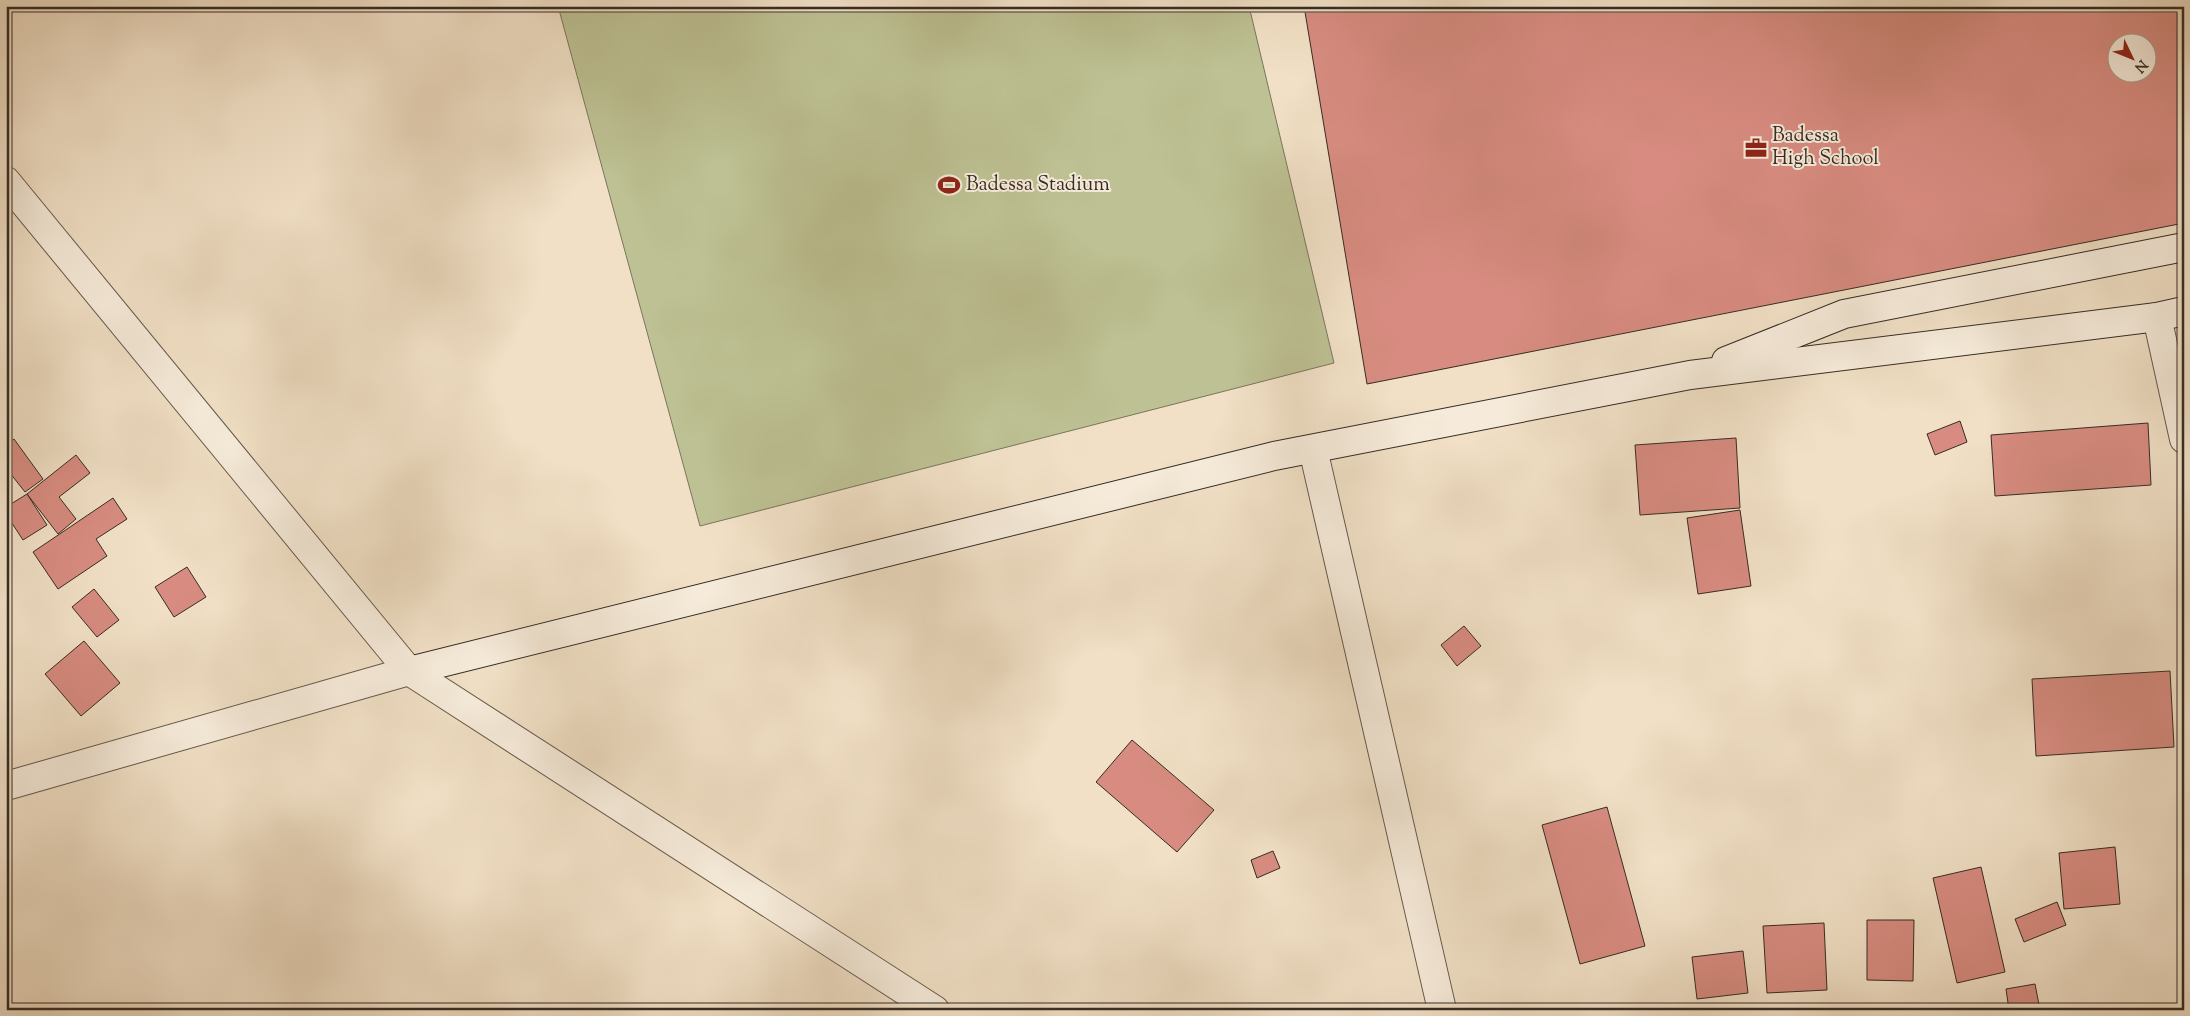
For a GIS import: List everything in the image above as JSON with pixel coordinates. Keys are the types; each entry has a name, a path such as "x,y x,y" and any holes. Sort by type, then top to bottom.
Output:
{"street":[{"path":"7,184 409,671 935,1010"},
{"path":"1690,375 1844,314 2184,247"},
{"path":"6,786 409,671 1274,456 1690,375 2157,317 2184,311"},
{"path":"2157,317 2184,439"},
{"path":"1313,449 1442,1010"}],"green space":[{"name":"Badessa Stadium","path":"558,6 1249,6 1334,363 700,526"}],"building":[{"name":"Badessa High School","path":"1304,6 2184,6 2184,223 1367,384"},
{"path":"1960,421 1967,442 1935,455 1927,434"},
{"path":"2148,423 2151,485 1995,496 1991,435"},
{"path":"1736,438 1740,508 1640,515 1635,445"},
{"path":"14,439 43,479 25,492 6,468 6,445"},
{"path":"76,455 90,473 59,497 76,519 58,534 27,494"},
{"path":"27,494 47,525 23,540 6,514 6,507"},
{"path":"113,498 127,519 96,539 107,556 58,589 33,552"},
{"path":"1740,510 1751,586 1698,594 1687,518"},
{"path":"187,567 206,597 174,617 155,587"},
{"path":"94,589 119,620 97,637 72,607"},
{"path":"1464,626 1481,646 1457,666 1441,645"},
{"path":"84,641 120,683 81,716 45,674"},
{"path":"2170,671 2174,747 2036,756 2032,679"},
{"path":"1132,740 1214,810 1177,852 1096,782"},
{"path":"1607,807 1645,946 1580,964 1542,825"},
{"path":"2115,847 2120,904 2064,909 2059,853"},
{"path":"1273,851 1280,868 1257,878 1251,860"},
{"path":"1981,867 2005,972 1957,983 1933,878"},
{"path":"2057,902 2066,925 2024,942 2015,919"},
{"path":"1867,920 1914,920 1913,981 1867,980"},
{"path":"1824,923 1827,990 1767,993 1763,926"},
{"path":"1743,951 1748,993 1697,999 1692,957"},
{"path":"2035,984 2040,1010 2009,1010 2006,989"},
{"path":"1950,1005 1972,1009 1972,1010 1949,1010"}],"place":[{"name":"Badessa High School","path":"1756,148"},
{"name":"Badessa Stadium","path":"949,185"}]}
